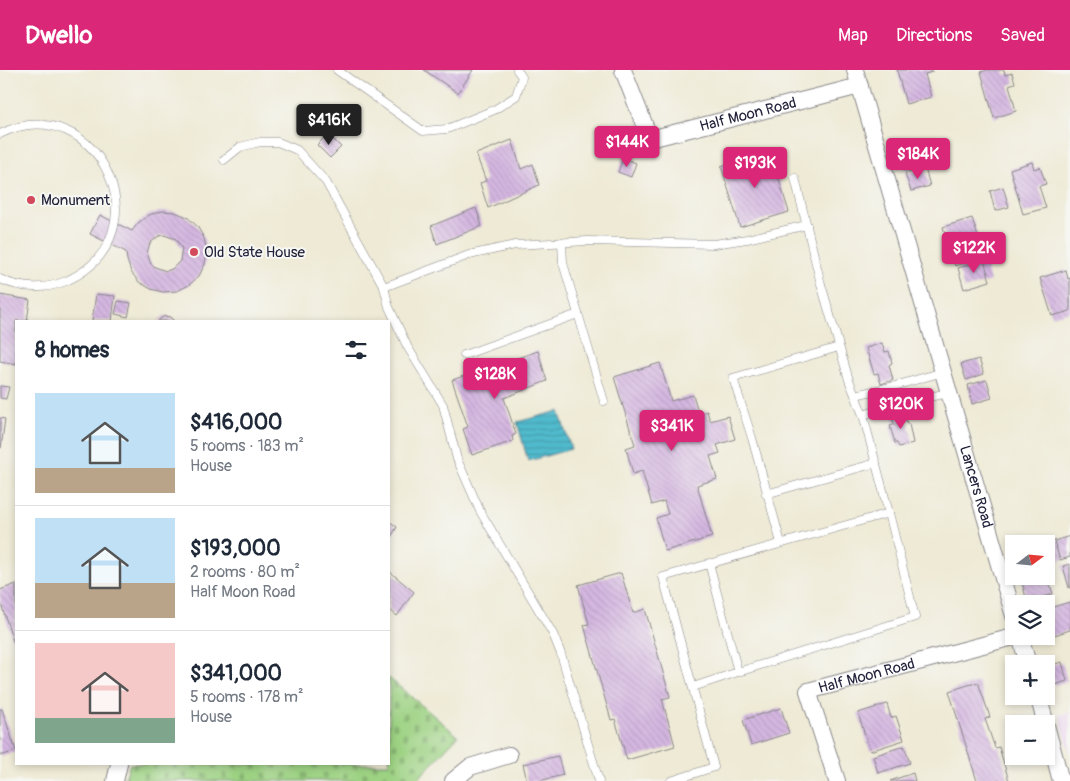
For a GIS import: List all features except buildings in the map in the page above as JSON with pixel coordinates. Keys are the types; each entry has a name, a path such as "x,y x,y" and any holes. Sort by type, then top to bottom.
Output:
{"street":[{"name":"Half Moon Road","path":"623,70 650,139 860,86"},
{"name":"Lancers Road","path":"856,70 1008,595"},
{"name":"Half Moon Road","path":"837,781 808,691 1005,639"},
{"path":"453,781 470,767 509,756"},
{"path":"1055,758 1061,781"},
{"path":"115,781 119,765"}],"lane":[{"path":"337,70 423,131 447,129 494,110 516,96 522,77 517,70"},
{"path":"0,134 10,129 30,125 51,127 71,133 88,145 102,161 112,180 116,200 115,221 108,241 96,261 78,276 56,285 33,288 10,284 0,279"},
{"path":"224,160 240,147 260,142 278,142 297,150 326,182 384,287 389,307 407,346 443,405 457,459 480,511 553,634 561,654 599,781"},
{"path":"693,687 915,617 863,415 839,347 820,284 796,178"},
{"path":"384,287 469,255 515,245 588,241 714,244 747,239 807,225"},
{"path":"562,242 563,263 604,401"},
{"path":"464,355 578,314"},
{"path":"780,543 752,438 733,378 839,347"},
{"path":"855,395 943,372"},
{"path":"863,415 904,402 949,393"},
{"path":"766,494 876,463"},
{"path":"671,781 714,767 663,577 889,513"},
{"path":"709,563 738,672"}],"shaded area":[{"path":"1070,712 1070,752 1059,715"}],"green space":[{"path":"390,679 458,736 416,781 124,781 130,765 390,765"}],"water":[{"path":"559,411 571,449 528,461 517,422"}],"place":[{"name":"Monument","path":"31,200"},
{"name":"Old State House","path":"194,252"}]}
